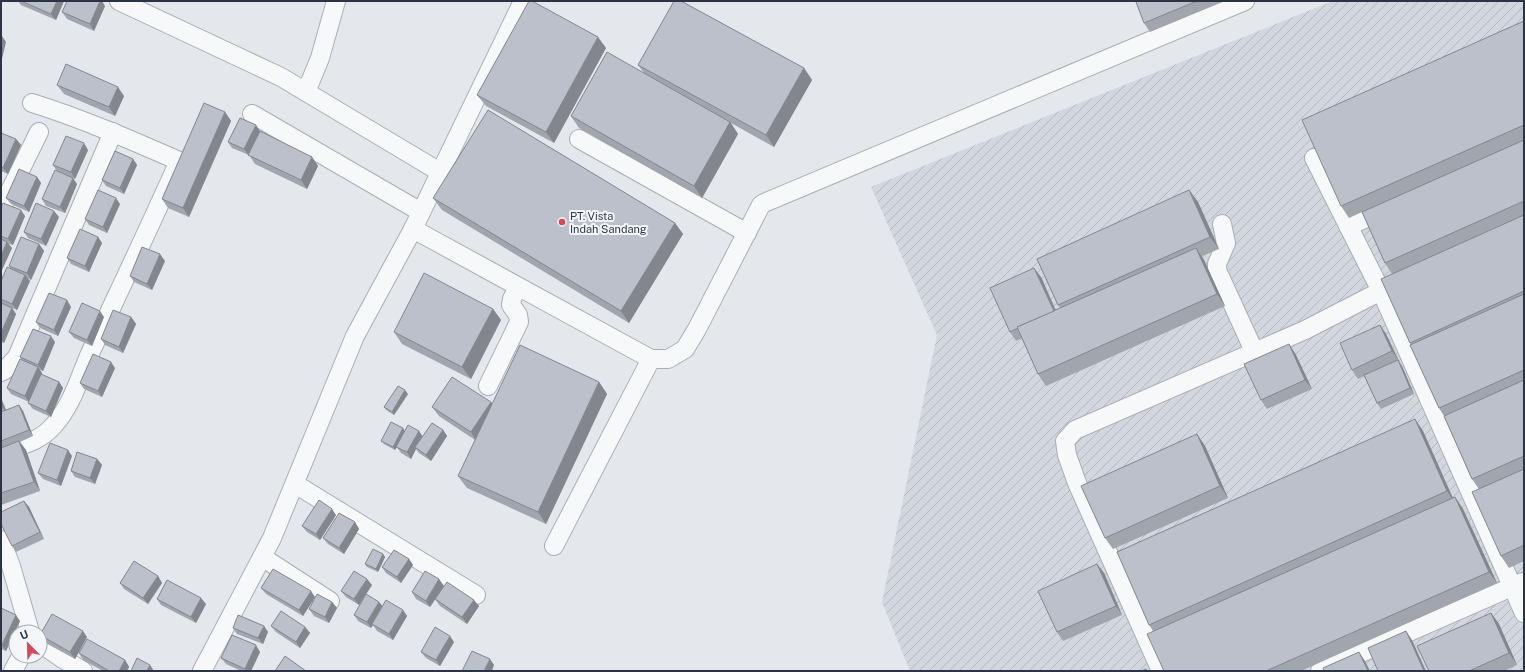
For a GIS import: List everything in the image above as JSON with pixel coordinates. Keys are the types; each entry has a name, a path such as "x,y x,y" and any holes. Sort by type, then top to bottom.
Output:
{"street":[{"path":"119,1 281,77 440,172"},
{"path":"306,92 320,58 336,1"},
{"path":"202,671 272,538 355,336 413,229 523,1"},
{"path":"413,229 651,359 668,359 685,349 698,329 761,205 764,203 1245,1"},
{"path":"1,452 38,439 54,425 63,413 70,401 87,359 132,266 182,155 32,103"},
{"path":"252,114 421,212"},
{"path":"1,209 39,132"},
{"path":"1,372 12,364 17,357 112,132"},
{"path":"579,139 748,233"},
{"path":"1314,158 1381,291 1518,584 1524,613"},
{"path":"1348,226 1404,201"},
{"path":"1222,224 1226,243 1217,264 1217,270 1254,351"},
{"path":"488,386 519,322 518,315 511,305 512,299 518,287"},
{"path":"1161,671 1077,483 1067,455 1065,441 1075,430 1305,330 1381,291"},
{"path":"554,546 651,359"},
{"path":"295,484 476,595"},
{"path":"1,540 8,580 27,624"},
{"path":"262,557 330,601"},
{"path":"1320,671 1518,584"},
{"path":"48,649 83,671"}],"shaded area":[{"path":"1333,1 1524,1 1524,671 910,671 882,602 937,335 871,187"}],"building":[{"path":"21,1 57,1 51,14"},
{"path":"67,1 100,1 90,24 62,12"},
{"path":"529,1 532,1 598,37 546,132 477,95"},
{"path":"674,1 681,1 804,68 766,135 638,65"},
{"path":"1197,1 1144,23 1136,2"},
{"path":"1524,21 1524,125 1341,206 1302,120"},
{"path":"607,52 730,122 694,186 571,116"},
{"path":"66,64 118,87 109,107 57,85"},
{"path":"204,103 225,112 183,208 162,199"},
{"name":"PT. Vista Indah Sandang","path":"488,110 675,223 621,311 433,198"},
{"path":"240,118 256,125 244,149 228,142"},
{"path":"260,131 312,157 301,180 248,155"},
{"path":"1,133 16,139 3,168 1,167"},
{"path":"66,136 84,143 71,172 53,165"},
{"path":"1524,140 1524,201 1385,263 1362,212"},
{"path":"115,151 133,159 120,188 102,180"},
{"path":"19,169 37,177 24,206 6,198"},
{"path":"55,170 73,178 60,207 42,199"},
{"path":"98,190 116,198 103,227 85,219"},
{"path":"1189,190 1210,237 1058,305 1037,259"},
{"path":"3,203 21,210 8,239 1,236 1,207"},
{"path":"36,203 54,211 41,239 24,232"},
{"path":"1524,215 1524,291 1410,343 1381,279"},
{"path":"80,229 98,237 85,266 67,258"},
{"path":"21,237 39,244 27,273 9,266"},
{"path":"1,239 7,242 1,256"},
{"path":"142,247 160,254 147,284 130,276"},
{"path":"1196,248 1217,294 1038,374 1017,327"},
{"path":"7,267 25,275 12,304 1,299 1,281"},
{"path":"1034,268 1054,311 1017,327 1018,328 1010,332 990,288"},
{"path":"424,273 493,309 462,367 394,332"},
{"path":"49,293 67,300 54,330 36,322"},
{"path":"1524,294 1524,370 1439,408 1410,345"},
{"path":"1,303 12,308 1,333"},
{"path":"82,303 100,311 87,340 69,332"},
{"path":"113,310 131,317 119,347 101,339"},
{"path":"1380,325 1392,351 1352,370 1340,343"},
{"path":"33,329 51,336 38,365 20,357"},
{"path":"1289,344 1305,380 1261,400 1244,364"},
{"path":"520,345 599,382 538,512 458,476"},
{"path":"93,354 111,362 98,391 80,383"},
{"path":"20,359 38,367 25,396 7,388"},
{"path":"1398,360 1410,388 1377,403 1364,375"},
{"path":"41,374 59,382 46,411 28,403"},
{"path":"452,377 491,402 471,432 432,407"},
{"path":"1524,380 1524,456 1472,479 1444,416"},
{"path":"398,386 405,390 392,412 384,407"},
{"path":"19,405 29,430 1,441 1,412"},
{"path":"1415,419 1447,491 1149,625 1117,552"},
{"path":"391,422 403,428 393,447 381,441"},
{"path":"432,423 443,430 426,455 415,447"},
{"path":"408,425 419,431 407,452 396,447"},
{"path":"1197,434 1220,486 1105,538 1081,486"},
{"path":"19,441 34,482 1,493 1,448"},
{"path":"50,443 68,450 57,480 38,473"},
{"path":"77,452 97,459 90,478 71,471"},
{"path":"1524,469 1524,545 1501,556 1472,492"},
{"path":"1455,497 1489,572 1266,671 1164,671 1147,634"},
{"path":"319,500 332,509 316,534 302,526"},
{"path":"24,501 40,532 12,546 1,524 1,512"},
{"path":"339,513 355,522 339,548 323,538"},
{"path":"373,549 383,554 376,569 365,564"},
{"path":"394,550 409,559 397,577 382,567"},
{"path":"134,561 158,576 143,598 120,583"},
{"path":"1097,564 1116,606 1057,632 1038,591"},
{"path":"273,569 311,591 299,610 261,588"},
{"path":"354,571 367,579 354,599 341,591"},
{"path":"425,571 439,579 426,601 412,592"},
{"path":"167,580 201,598 191,617 157,599"},
{"path":"447,582 474,600 462,617 435,599"},
{"path":"317,594 332,602 325,617 309,609"},
{"path":"366,594 379,602 367,622 354,615"},
{"path":"386,600 403,610 389,634 372,624"},
{"path":"1,608 16,615 12,624 8,624 8,632 1,645"},
{"path":"281,611 305,627 296,642 271,626"},
{"path":"1491,613 1509,653 1469,671 1429,671 1417,646"},
{"path":"52,614 83,631 70,652 48,640 48,624 46,624"},
{"path":"238,615 264,626 258,638 233,628"},
{"path":"435,627 450,636 436,660 421,652"},
{"path":"1406,631 1424,671 1378,671 1368,648"},
{"path":"232,635 256,645 245,669 221,658"},
{"path":"87,639 125,660 119,671 109,671 79,653"},
{"path":"472,651 490,659 484,671 462,671"},
{"path":"1359,652 1368,671 1324,671 1323,668"},
{"path":"285,656 306,671 275,671"},
{"path":"137,658 150,665 147,671 131,671"}],"place":[{"name":"PT. Vista Indah Sandang","path":"562,222"}]}
